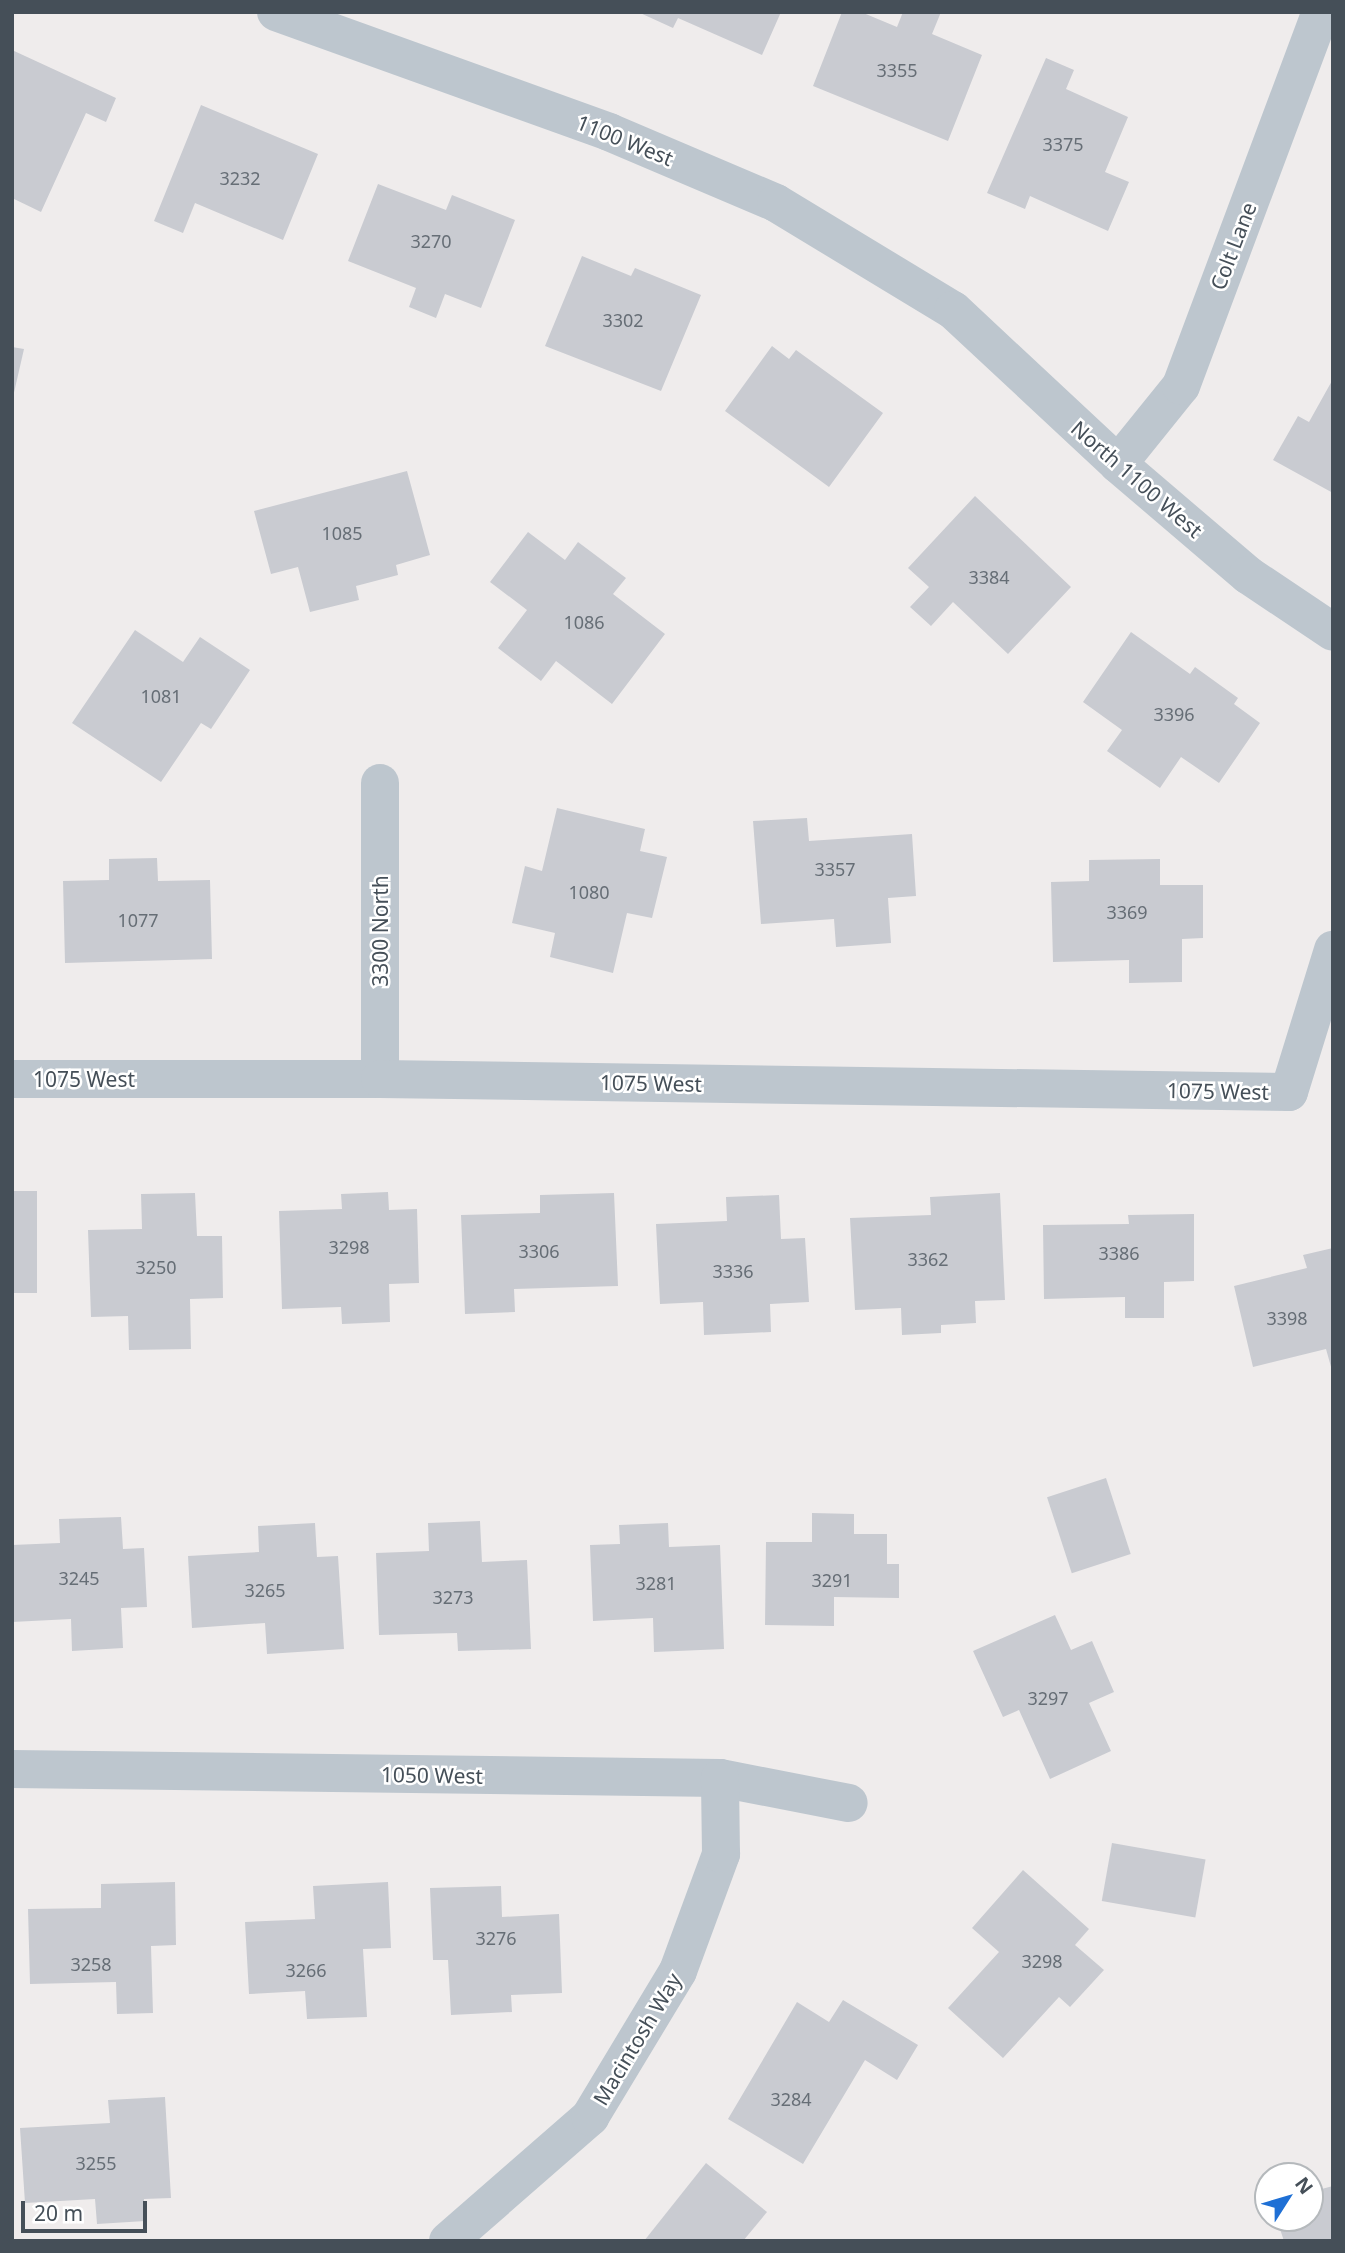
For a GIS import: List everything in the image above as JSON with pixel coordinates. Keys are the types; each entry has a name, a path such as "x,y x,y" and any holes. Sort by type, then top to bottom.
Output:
{"street":[{"name":"1100 West","path":"276,12 609,132 776,202 953,310"},
{"name":"Colt Lane","path":"1118,464 1181,386 1321,12"},
{"name":"North 1100 West","path":"953,310 1118,464 1248,575 1333,632"},
{"name":"3300 North","path":"380,783 380,1079"},
{"name":"1075 West","path":"12,1079 380,1079 1289,1092 1333,950"},
{"name":"1050 West","path":"12,1769 720,1778 849,1803"},
{"name":"Macintosh Way","path":"448,2241 590,2117 678,1971 721,1854 720,1778"}],"building":[{"path":"638,12 781,12 762,55 678,18 673,28"},
{"path":"842,12 861,12 897,27 903,12 941,12 932,34 982,55 948,141 813,86"},
{"path":"12,50 116,98 106,122 86,113 41,212 12,198"},
{"path":"1046,58 1074,70 1066,89 1128,117 1105,172 1129,182 1108,231 1030,196 1025,209 987,193"},
{"path":"201,105 318,154 283,240 195,203 183,233 154,221"},
{"path":"378,184 446,210 452,195 515,220 481,308 445,294 436,318 409,307 416,288 348,261"},
{"path":"582,256 631,276 635,268 701,295 661,391 545,346"},
{"path":"772,346 789,359 796,350 883,413 829,487 725,411"},
{"path":"12,347 24,349 13,397 12,397"},
{"path":"1333,379 1333,493 1273,460 1298,416 1309,422"},
{"path":"407,471 430,555 396,565 398,575 356,586 359,600 310,612 298,567 271,574 254,511"},
{"path":"975,496 1071,587 1008,654 953,602 931,626 910,607 929,587 908,568"},
{"path":"528,532 565,560 578,542 626,578 613,594 665,634 612,704 556,661 541,681 498,648 527,610 490,582"},
{"path":"135,630 183,662 200,637 250,670 211,729 201,723 161,782 72,723"},
{"path":"1131,632 1190,674 1195,667 1238,698 1234,704 1260,723 1219,783 1181,757 1160,788 1107,751 1122,730 1083,702"},
{"path":"557,808 645,829 640,851 667,857 652,918 627,913 613,973 550,957 555,933 512,923 525,866 542,871"},
{"path":"807,818 809,841 912,834 916,896 888,898 891,943 836,947 834,919 761,924 753,821"},
{"path":"157,858 158,881 210,880 212,959 65,963 63,881 109,880 109,859"},
{"path":"1160,859 1160,885 1203,885 1203,938 1182,939 1182,982 1129,983 1129,960 1053,962 1051,882 1089,881 1089,860"},
{"path":"12,1191 37,1191 37,1293 12,1293"},
{"path":"388,1192 389,1210 417,1209 419,1283 389,1284 390,1322 342,1324 341,1307 282,1309 279,1211 342,1209 341,1194"},
{"path":"195,1193 197,1236 222,1236 223,1298 190,1299 191,1349 129,1350 128,1316 91,1317 88,1230 142,1229 141,1194"},
{"path":"614,1193 618,1286 514,1289 515,1312 465,1314 461,1215 540,1213 540,1195"},
{"path":"1000,1193 1005,1300 975,1301 976,1323 941,1325 941,1333 902,1335 901,1308 855,1310 850,1218 931,1215 930,1197"},
{"path":"779,1195 781,1239 805,1238 809,1302 770,1304 771,1332 704,1335 703,1302 660,1304 656,1224 727,1221 726,1197"},
{"path":"1194,1214 1194,1281 1164,1282 1164,1318 1125,1318 1125,1297 1044,1299 1043,1225 1129,1224 1128,1215"},
{"path":"1333,1248 1333,1374 1326,1349 1253,1367 1234,1286 1307,1268 1303,1255"},
{"path":"1106,1478 1131,1554 1072,1573 1047,1497"},
{"path":"812,1513 854,1514 854,1534 887,1534 887,1564 899,1564 899,1598 834,1597 834,1626 765,1625 766,1542 812,1542"},
{"path":"121,1517 123,1549 144,1548 147,1607 121,1608 123,1648 72,1651 71,1619 12,1622 12,1545 60,1543 59,1519"},
{"path":"480,1521 482,1562 527,1560 531,1649 458,1651 457,1633 379,1635 376,1553 429,1551 428,1523"},
{"path":"315,1523 317,1557 338,1556 344,1649 267,1654 265,1623 192,1628 188,1556 259,1552 258,1526"},
{"path":"668,1523 669,1547 720,1545 724,1649 654,1652 653,1618 593,1621 590,1545 620,1544 619,1525"},
{"path":"1055,1615 1071,1650 1092,1641 1114,1692 1089,1703 1111,1751 1050,1779 1019,1710 1003,1717 973,1651"},
{"path":"1112,1843 1206,1859 1195,1918 1102,1901"},
{"path":"1023,1870 1089,1929 1075,1945 1104,1970 1070,2007 1059,1997 1003,2058 948,2008 999,1952 972,1928"},
{"path":"175,1882 176,1945 151,1946 153,2013 117,2014 116,1982 30,1984 28,1909 101,1908 101,1884"},
{"path":"388,1882 391,1948 363,1949 367,2017 307,2019 305,1991 249,1994 245,1922 315,1919 313,1886"},
{"path":"501,1886 502,1917 559,1914 562,1993 511,1995 512,2012 451,2015 448,1960 433,1960 430,1888"},
{"path":"843,2000 918,2045 897,2080 865,2060 803,2164 728,2119 797,2002 829,2022"},
{"path":"165,2097 171,2198 144,2199 145,2221 97,2224 95,2199 25,2203 20,2128 110,2123 108,2100"},
{"path":"706,2163 767,2212 743,2241 644,2241"},
{"path":"1333,2186 1333,2241 1284,2241 1281,2232 1324,2232 1324,2188"}]}
